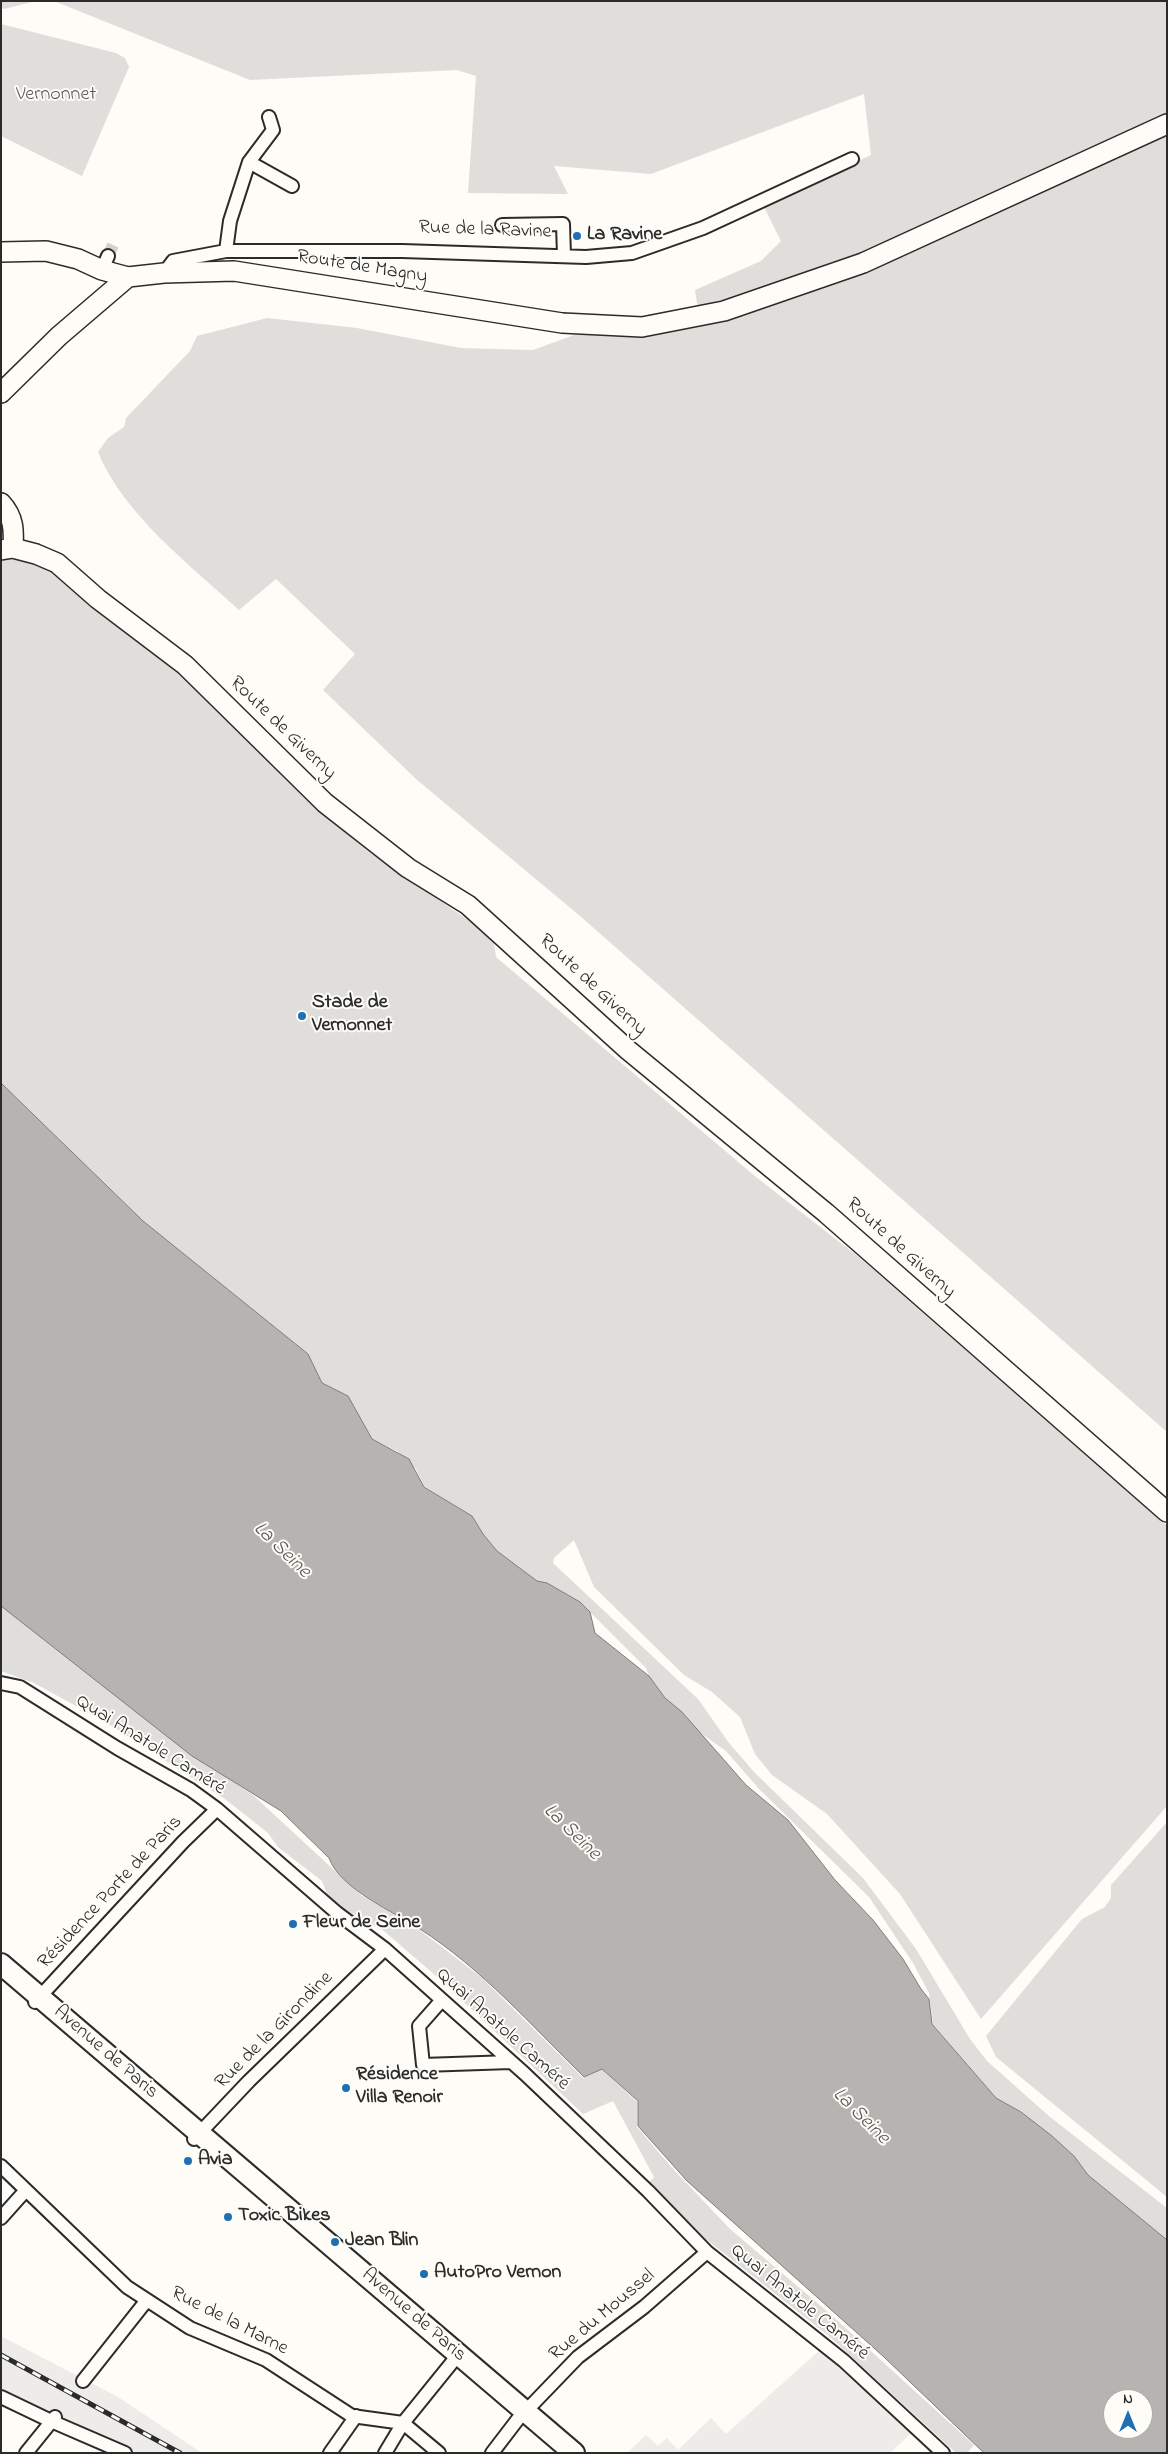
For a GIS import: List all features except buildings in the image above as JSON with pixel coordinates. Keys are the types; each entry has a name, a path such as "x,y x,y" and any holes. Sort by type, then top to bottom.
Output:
{"main road":[{"name":"Route de Magny","path":"128,277 164,273 234,272 562,323 642,327 724,311 863,263 1167,124"},
{"path":"1,252 46,251 105,263 128,277 59,336 1,393"},
{"name":"Route de Giverny","path":"1,503 11,514 14,530 7,549 36,554 57,563 98,599 185,665 325,803 408,868 468,905 628,1050 826,1213 1167,1512"},
{"name":"Avenue de Paris","path":"1,1964 37,2000 522,2416 558,2453"},
{"name":"Avenue de Paris","path":"1,1976 37,2000"},
{"name":"Avenue de Paris","path":"522,2416 574,2453"}],"street":[{"path":"226,251 230,221 249,162 273,130 269,117"},
{"name":"Rue de la Ravine","path":"164,273 173,261 226,251 402,251 564,256 632,253 703,228 852,159"},
{"path":"249,162 292,186"},
{"path":"502,225 563,224 564,256"},
{"name":"Quai Anatole Caméré","path":"1,1683 20,1687 117,1748 191,1790 218,1809 337,1913 385,1949 511,2062 648,2191 707,2252 844,2361 944,2453"},
{"name":"Résidence Porte de Paris","path":"37,2000 183,1842 218,1809"},
{"name":"Rue de la Girondine","path":"196,2137 249,2081 385,1949"},
{"path":"441,2001 419,2026 423,2065 511,2062"},
{"name":"Rue de la Marne","path":"1,2166 127,2287 190,2328 266,2360 352,2416 403,2422"},
{"path":"1,2218 26,2190"},
{"name":"Rue du Moussel","path":"492,2453 522,2416 578,2357 644,2307 707,2252"},
{"path":"83,2381 147,2300"},
{"path":"384,2453 403,2422 455,2358"},
{"path":"1,2396 125,2453"},
{"path":"330,2453 356,2416"},
{"path":"26,2453 53,2419"},
{"path":"403,2422 439,2453"}],"shaded area":[{"path":"1,2336 118,2397 202,2453 139,2453 103,2439 1,2391"},
{"path":"827,2338 922,2423 890,2453 627,2453 646,2435 658,2446 667,2438 678,2450 711,2418 726,2434 821,2349"}],"green space":[{"path":"1,1 36,1 4,9 1,7"},
{"path":"54,1 1167,1 1167,1432 580,916 416,779 323,690 355,654 276,579 239,610 179,557 141,517 109,475 98,452 108,438 124,427 126,418 190,351 197,336 267,318 357,328 461,348 533,350 574,335 643,333 700,324 695,290 761,261 781,241 763,205 871,155 864,94 651,174 554,166 568,194 468,193 476,76 457,70 250,80"},
{"name":"Vernonnet","path":"1,24 116,53 125,58 129,67 82,176 1,136"},
{"path":"1,558 36,563 61,576 105,618 185,675 303,797 370,853 493,937 496,957 756,1177 860,1258 1167,1526 1167,1806 981,2019 900,1894 827,1814 772,1775 755,1754 740,1717 712,1692 684,1675 594,1587 574,1540 554,1558 553,1563 698,1699 729,1743 755,1773 863,1878 916,1949 970,2039 987,2061 1050,2117 1167,2208 1167,2240 1088,2175 1074,2156 1052,2136 1021,2112 996,2098 933,2024 929,1993 913,1963 869,1897 759,1789 726,1751 699,1732 665,1698 649,1676 646,1668 580,1602 547,1583 537,1581 497,1551 483,1534 472,1516 424,1486 416,1469 397,1451 372,1439 347,1396 322,1383 308,1354 143,1221 1,1083"},
{"path":"1,1602 19,1620 161,1731 254,1796 361,1895 421,1931 482,1978 583,2078 602,2069 637,2102 637,2127 673,2169 730,2229 828,2312 974,2445 967,2453 956,2453 830,2337 707,2240 648,2184 654,2177 613,2101 583,2114 436,1976 384,1931 341,1907 327,1894 322,1881 278,1847 268,1833 225,1799 107,1723 34,1683 1,1671"},
{"path":"1167,1822 1167,2197 996,2057 986,2036 1082,1919 1105,1907 1111,1898 1111,1885"}],"water":[{"name":"La Seine","path":"1,1083 143,1221 308,1354 322,1383 348,1396 372,1439 409,1459 424,1487 472,1516 483,1534 497,1551 537,1581 547,1583 580,1602 590,1612 595,1633 649,1676 665,1698 682,1712 746,1785 788,1820 835,1880 873,1920 903,1959 929,1999 932,2024 996,2098 1021,2112 1052,2136 1074,2156 1088,2175 1167,2240 1167,2453 984,2453 884,2357 687,2181 638,2126 638,2101 602,2069 584,2077 506,1999 464,1962 420,1929 369,1899 344,1880 329,1858 281,1811 192,1756 1,1606"}],"tunnel":[{"path":"108,256 114,243"}],"railway":[{"path":"1,2355 180,2453"}],"place":[{"name":"La Ravine","path":"577,236"},
{"name":"Stade de Vernonnet","path":"302,1016"},
{"name":"Fleur de Seine","path":"293,1924"},
{"name":"Résidence Villa Renoir","path":"346,2088"},
{"name":"Avia","path":"188,2161"},
{"name":"Toxic Bikes","path":"228,2217"},
{"name":"Jean Blin","path":"335,2242"},
{"name":"AutoPro Vernon","path":"424,2274"}]}
